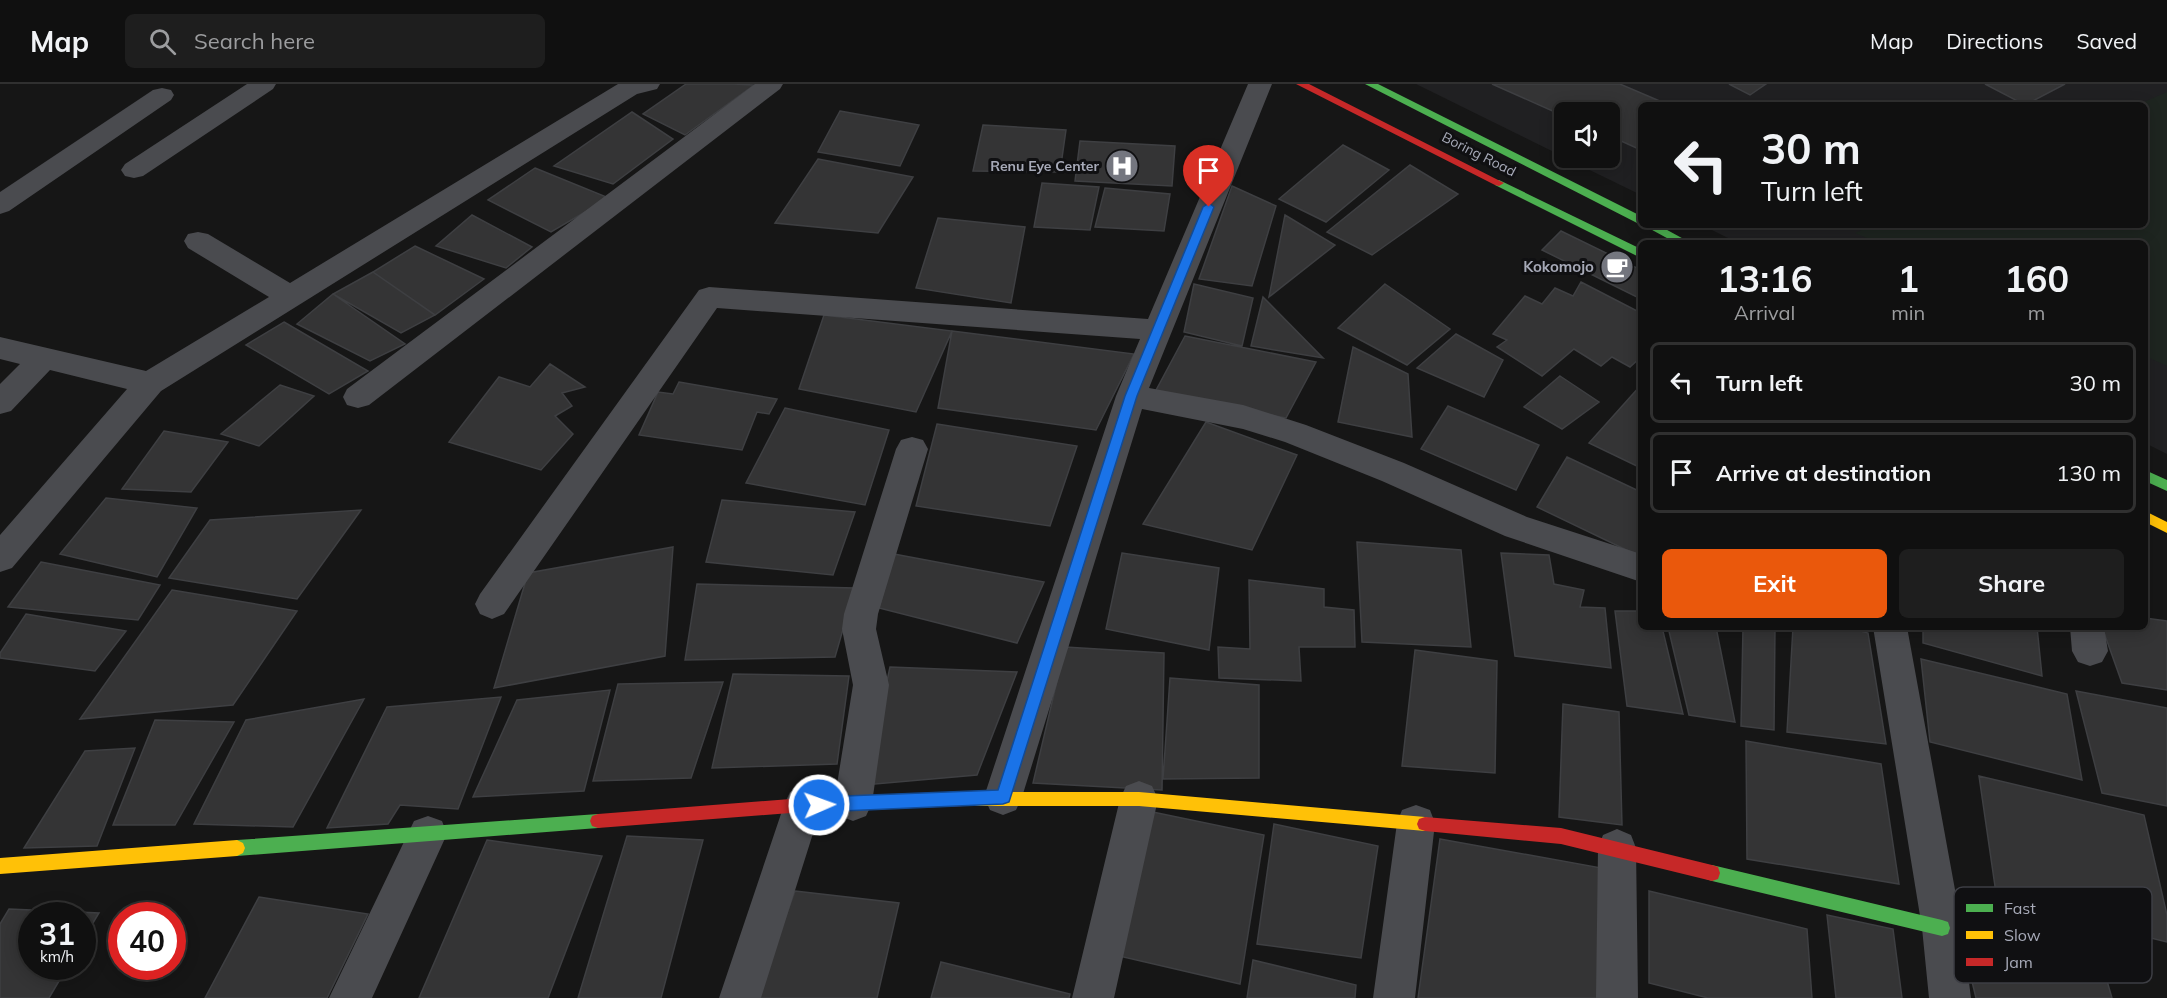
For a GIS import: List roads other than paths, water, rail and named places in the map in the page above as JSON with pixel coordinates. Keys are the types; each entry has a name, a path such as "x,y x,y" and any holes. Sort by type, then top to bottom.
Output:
{"street":[{"path":"134,170 264,84"},
{"path":"0,558 150,383 629,88 648,84"},
{"path":"358,397 771,84"},
{"path":"1003,797 1131,396 1260,84"},
{"name":"Boring Road","path":"1301,84 1638,252"},
{"path":"1370,84 1638,219"},
{"path":"0,205 162,95"},
{"path":"1655,228 1679,240"},
{"path":"198,241 291,297"},
{"path":"492,604 709,297 1157,330"},
{"path":"0,348 150,383"},
{"path":"0,403 44,358"},
{"path":"1131,396 1243,417 1295,433 1393,472 1516,527 1638,567"},
{"path":"853,803 872,685 860,636 861,614 912,449"},
{"path":"2148,476 2167,486"},
{"path":"2148,518 2167,528"},
{"path":"1886,630 1942,928 1950,998"},
{"path":"0,866 853,803 1003,797 1139,799 1561,836 1942,928"},
{"path":"1093,998 1139,799"},
{"path":"740,998 802,806"},
{"path":"1394,998 1416,823"},
{"path":"350,998 428,834"},
{"path":"1617,848 1617,998"}],"place":[{"name":"Renu Eye Center","path":"1122,166"},
{"name":"Kokomojo","path":"1617,267"}]}
